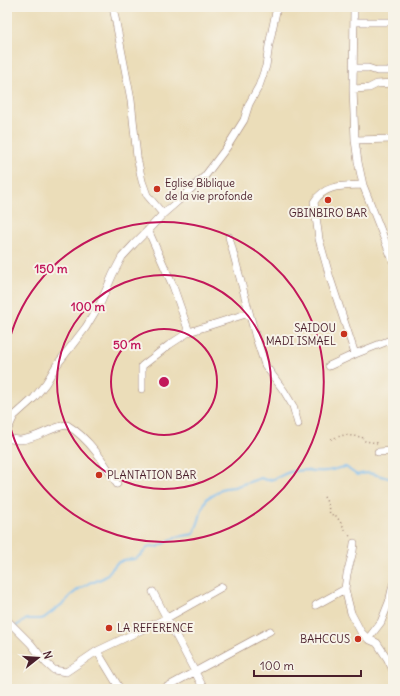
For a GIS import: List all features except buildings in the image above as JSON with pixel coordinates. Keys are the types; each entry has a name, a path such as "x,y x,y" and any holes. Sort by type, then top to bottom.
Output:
{"street":[{"path":"113,7 131,100 137,157 142,181 147,195 163,214"},
{"path":"7,431 14,416 34,398 86,327 101,302 122,257 163,214 205,176 227,147 244,120 249,104 259,86 266,66 268,45 277,7"},
{"path":"354,7 353,89 358,140 358,162 363,185 393,261"},
{"path":"354,22 393,22"},
{"path":"354,68 368,68 377,71 393,71"},
{"path":"377,71 377,84"},
{"path":"353,89 369,88 377,84 393,83"},
{"path":"358,140 393,138"},
{"path":"355,354 319,239 314,202 317,196 326,189 363,185"},
{"path":"148,230 173,286 189,332"},
{"path":"229,237 256,338 265,365 294,406 298,424"},
{"path":"142,389 142,366 169,345 189,332 249,313"},
{"path":"329,366 393,339"},
{"path":"7,438 19,440 34,437 59,426 67,425 79,434 100,456 117,484"},
{"path":"378,452 393,451"},
{"path":"354,543 345,589 351,613 361,632 368,639 377,643 393,670"},
{"path":"368,639 381,622 389,602 393,585"},
{"path":"9,622 31,644 46,663 54,670 66,672 97,651 167,618 222,587"},
{"path":"316,605 345,589"},
{"path":"153,592 204,689"},
{"path":"163,689 270,631"},
{"path":"97,651 120,689"}],"path":[{"path":"332,439 344,435 362,437 365,441 377,443 378,452"},
{"path":"324,497 330,514 336,516 340,520 354,543"}],"waterway":[{"path":"16,626 27,619 44,618 79,589 91,582 105,577 117,563 124,560 135,559 148,547 158,547 177,537 194,534 207,498 214,495 221,489 234,487 261,478 269,480 294,471 323,471 346,467 357,475 366,473 393,479"},
{"path":"7,676 7,684"}],"place":[{"name":"Eglise Biblique de la vie profonde","path":"157,189"},
{"name":"GBINBIRO BAR","path":"328,200"},
{"name":"SAIDOU MADI ISMAEL","path":"344,334"},
{"name":"PLANTATION BAR","path":"99,475"},
{"name":"LA REFERENCE","path":"109,628"},
{"name":"BAHCCUS","path":"358,639"}]}
